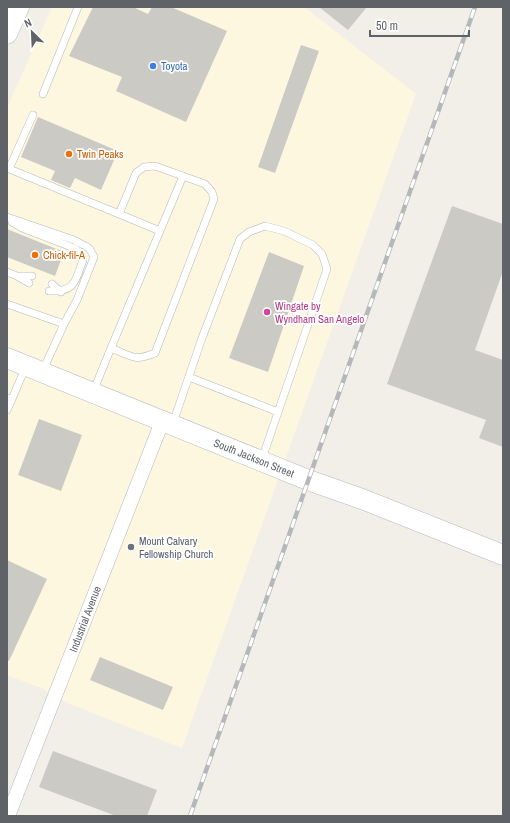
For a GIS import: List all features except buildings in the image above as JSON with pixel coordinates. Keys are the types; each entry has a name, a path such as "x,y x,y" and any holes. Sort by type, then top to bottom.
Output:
{"main road":[{"path":"7,34 19,7"},
{"name":"South Jackson Street","path":"7,358 308,480 362,499 503,555"}],"street":[{"name":"Industrial Avenue","path":"8,816 167,423"}],"lane":[{"path":"43,94 78,7"},
{"path":"33,116 8,169 160,232"},
{"path":"112,348 136,358 143,358 155,353 214,199 212,192 206,184 155,166 144,167 136,173 118,214"},
{"path":"93,393 183,176"},
{"path":"7,218 22,228 74,248 80,252 83,260 74,284 68,289 60,292 49,291"},
{"path":"7,218 74,240 89,248 94,257 77,300 64,324 34,369 9,398 7,410"},
{"path":"167,423 189,377 240,239 249,232 265,226 284,231 314,245 322,254 327,269 262,461"},
{"path":"7,272 30,280"},
{"path":"52,284 60,292"},
{"path":"7,304 64,324"},
{"path":"189,377 278,412"}],"shaded area":[{"path":"52,7 304,7 416,94 182,748 70,704 41,688 7,675 7,108"}],"railway":[{"path":"190,816 475,7"}],"place":[{"name":"Toyota","path":"153,66"},
{"name":"Twin Peaks","path":"69,154"},
{"name":"Chick-fil-A","path":"35,255"},
{"name":"Wingate by Wyndham San Angelo","path":"267,312"},
{"name":"Mount Calvary Fellowship Church","path":"131,547"}]}
